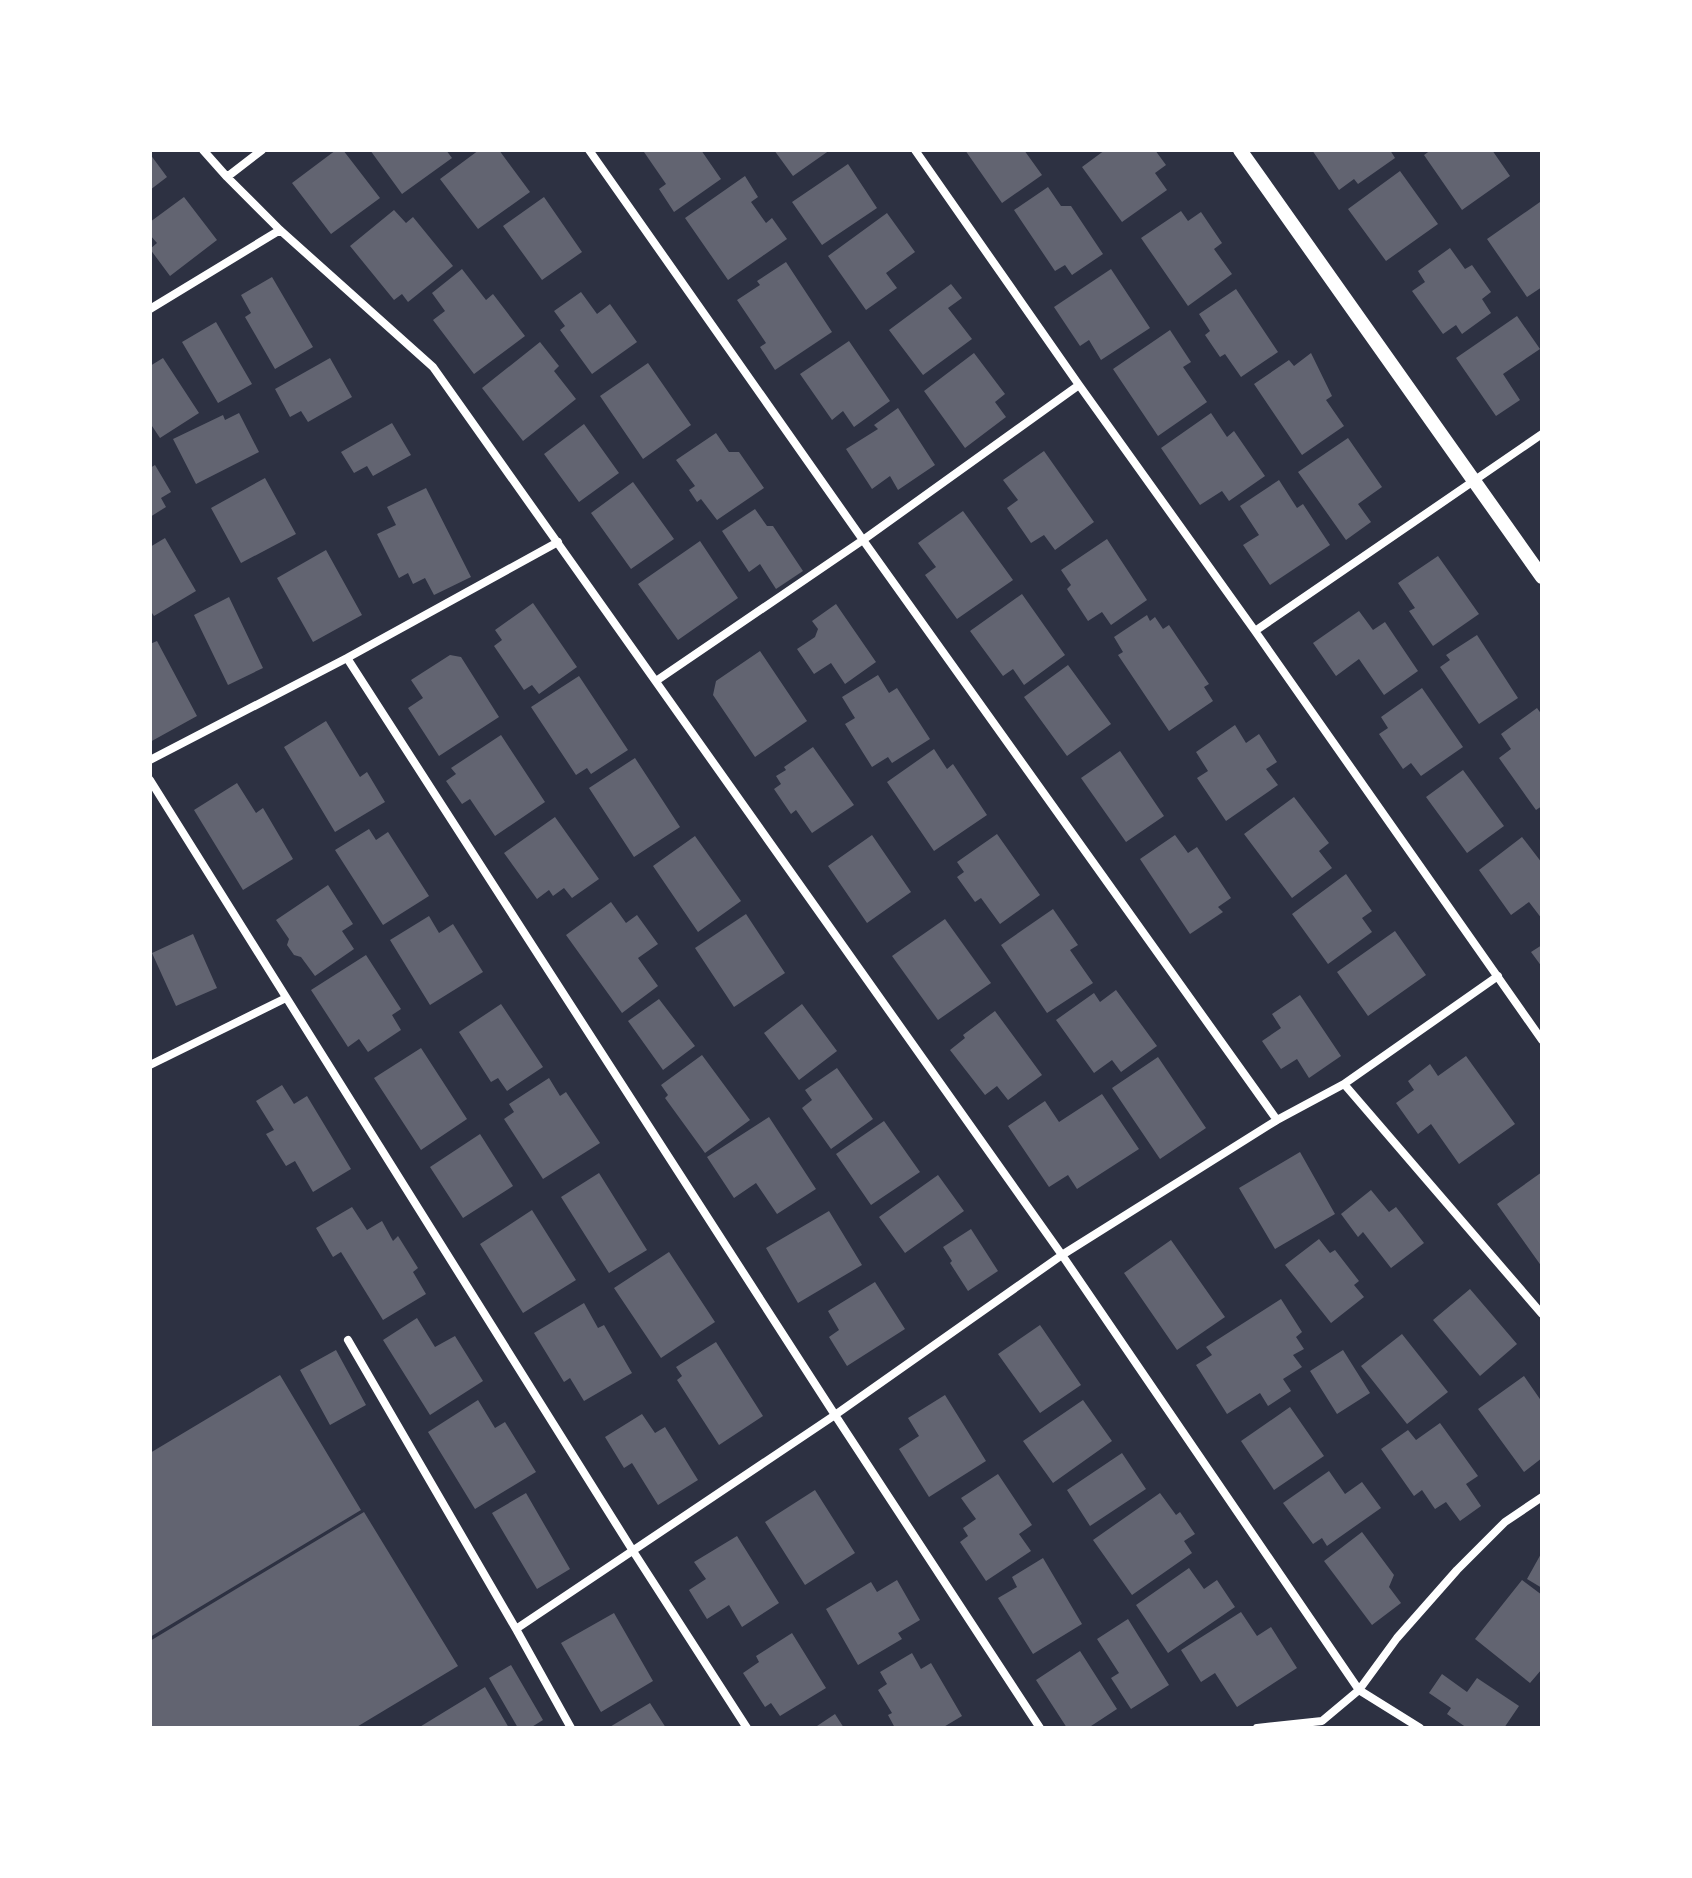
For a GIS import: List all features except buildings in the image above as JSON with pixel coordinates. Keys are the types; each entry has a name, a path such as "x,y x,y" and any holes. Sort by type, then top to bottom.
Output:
{"street":[{"path":"203,150 280,230 433,367 1062,1255 1359,1690 1420,1728"},
{"path":"227,177 262,150"},
{"path":"589,150 1277,1120"},
{"path":"915,150 1542,1040"},
{"path":"1240,150 1542,577"},
{"path":"150,309 280,230"},
{"path":"656,681 863,540 1079,385"},
{"path":"1255,631 1542,434"},
{"path":"150,760 347,658 558,542"},
{"path":"347,658 1040,1728"},
{"path":"150,780 747,1728"},
{"path":"516,1629 835,1415 1062,1255 1277,1120 1344,1084 1498,976"},
{"path":"150,1065 286,998"},
{"path":"1344,1084 1542,1314"},
{"path":"348,1340 571,1728"},
{"path":"1257,1728 1322,1721 1359,1690 1397,1638 1457,1570 1505,1522 1542,1497"}]}
